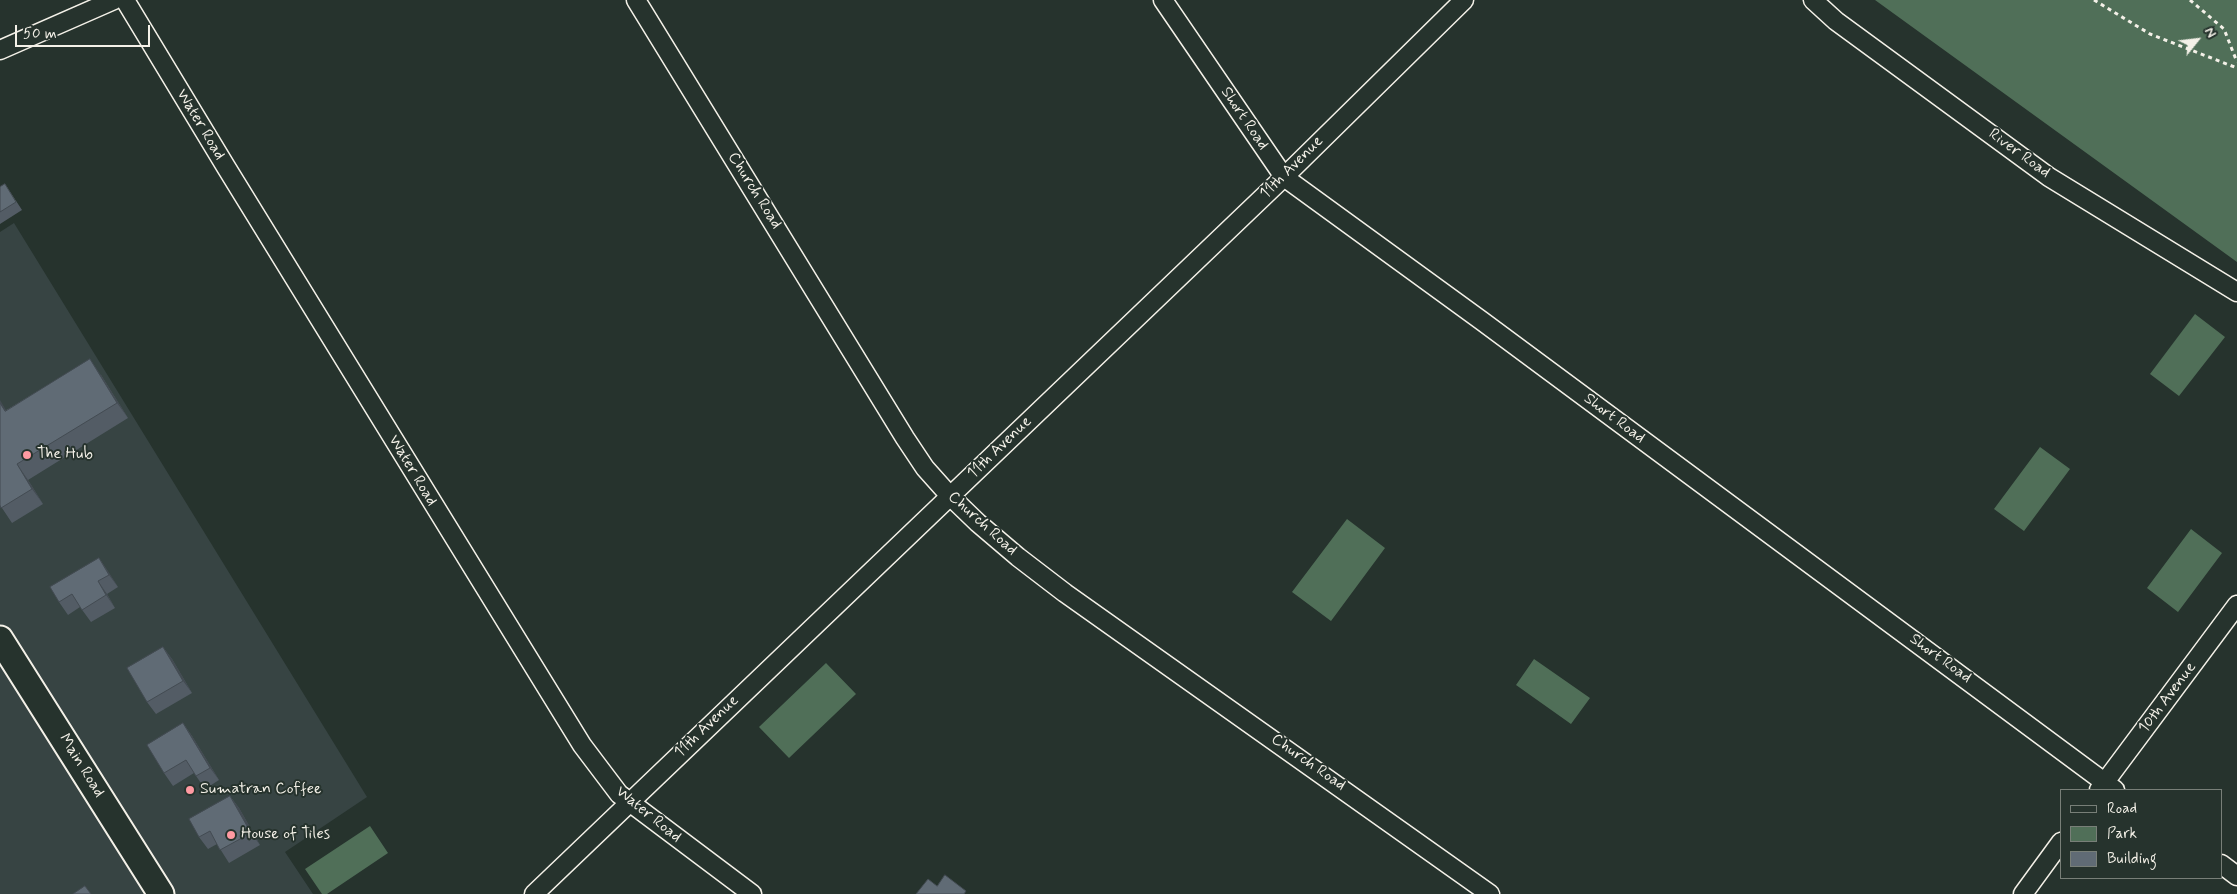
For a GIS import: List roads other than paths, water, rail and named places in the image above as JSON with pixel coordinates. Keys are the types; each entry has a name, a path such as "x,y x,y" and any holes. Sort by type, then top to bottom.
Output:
{"main road":[{"name":"Main Road","path":"0,639 161,894"}],"street":[{"path":"0,50 114,0"},
{"name":"Water Road","path":"125,0 582,745 611,785 629,801 752,894"},
{"name":"Church Road","path":"636,0 905,438 925,468 950,496 978,523 1065,593 1490,894"},
{"name":"Short Road","path":"1163,0 1284,177 1490,326 2012,712 2106,788"},
{"name":"11th Avenue","path":"534,894 629,801 1284,177 1464,0"},
{"name":"River Road","path":"1813,0 1836,21 2049,176 2237,292"},
{"name":"10th Avenue","path":"2106,788 2237,605"},
{"path":"2023,894 2060,843"},
{"path":"2222,865 2237,876"}],"place":[{"name":"The Hub","path":"27,455"},
{"name":"Sumatran Coffee","path":"190,790"},
{"name":"House of Tiles","path":"231,835"}]}
